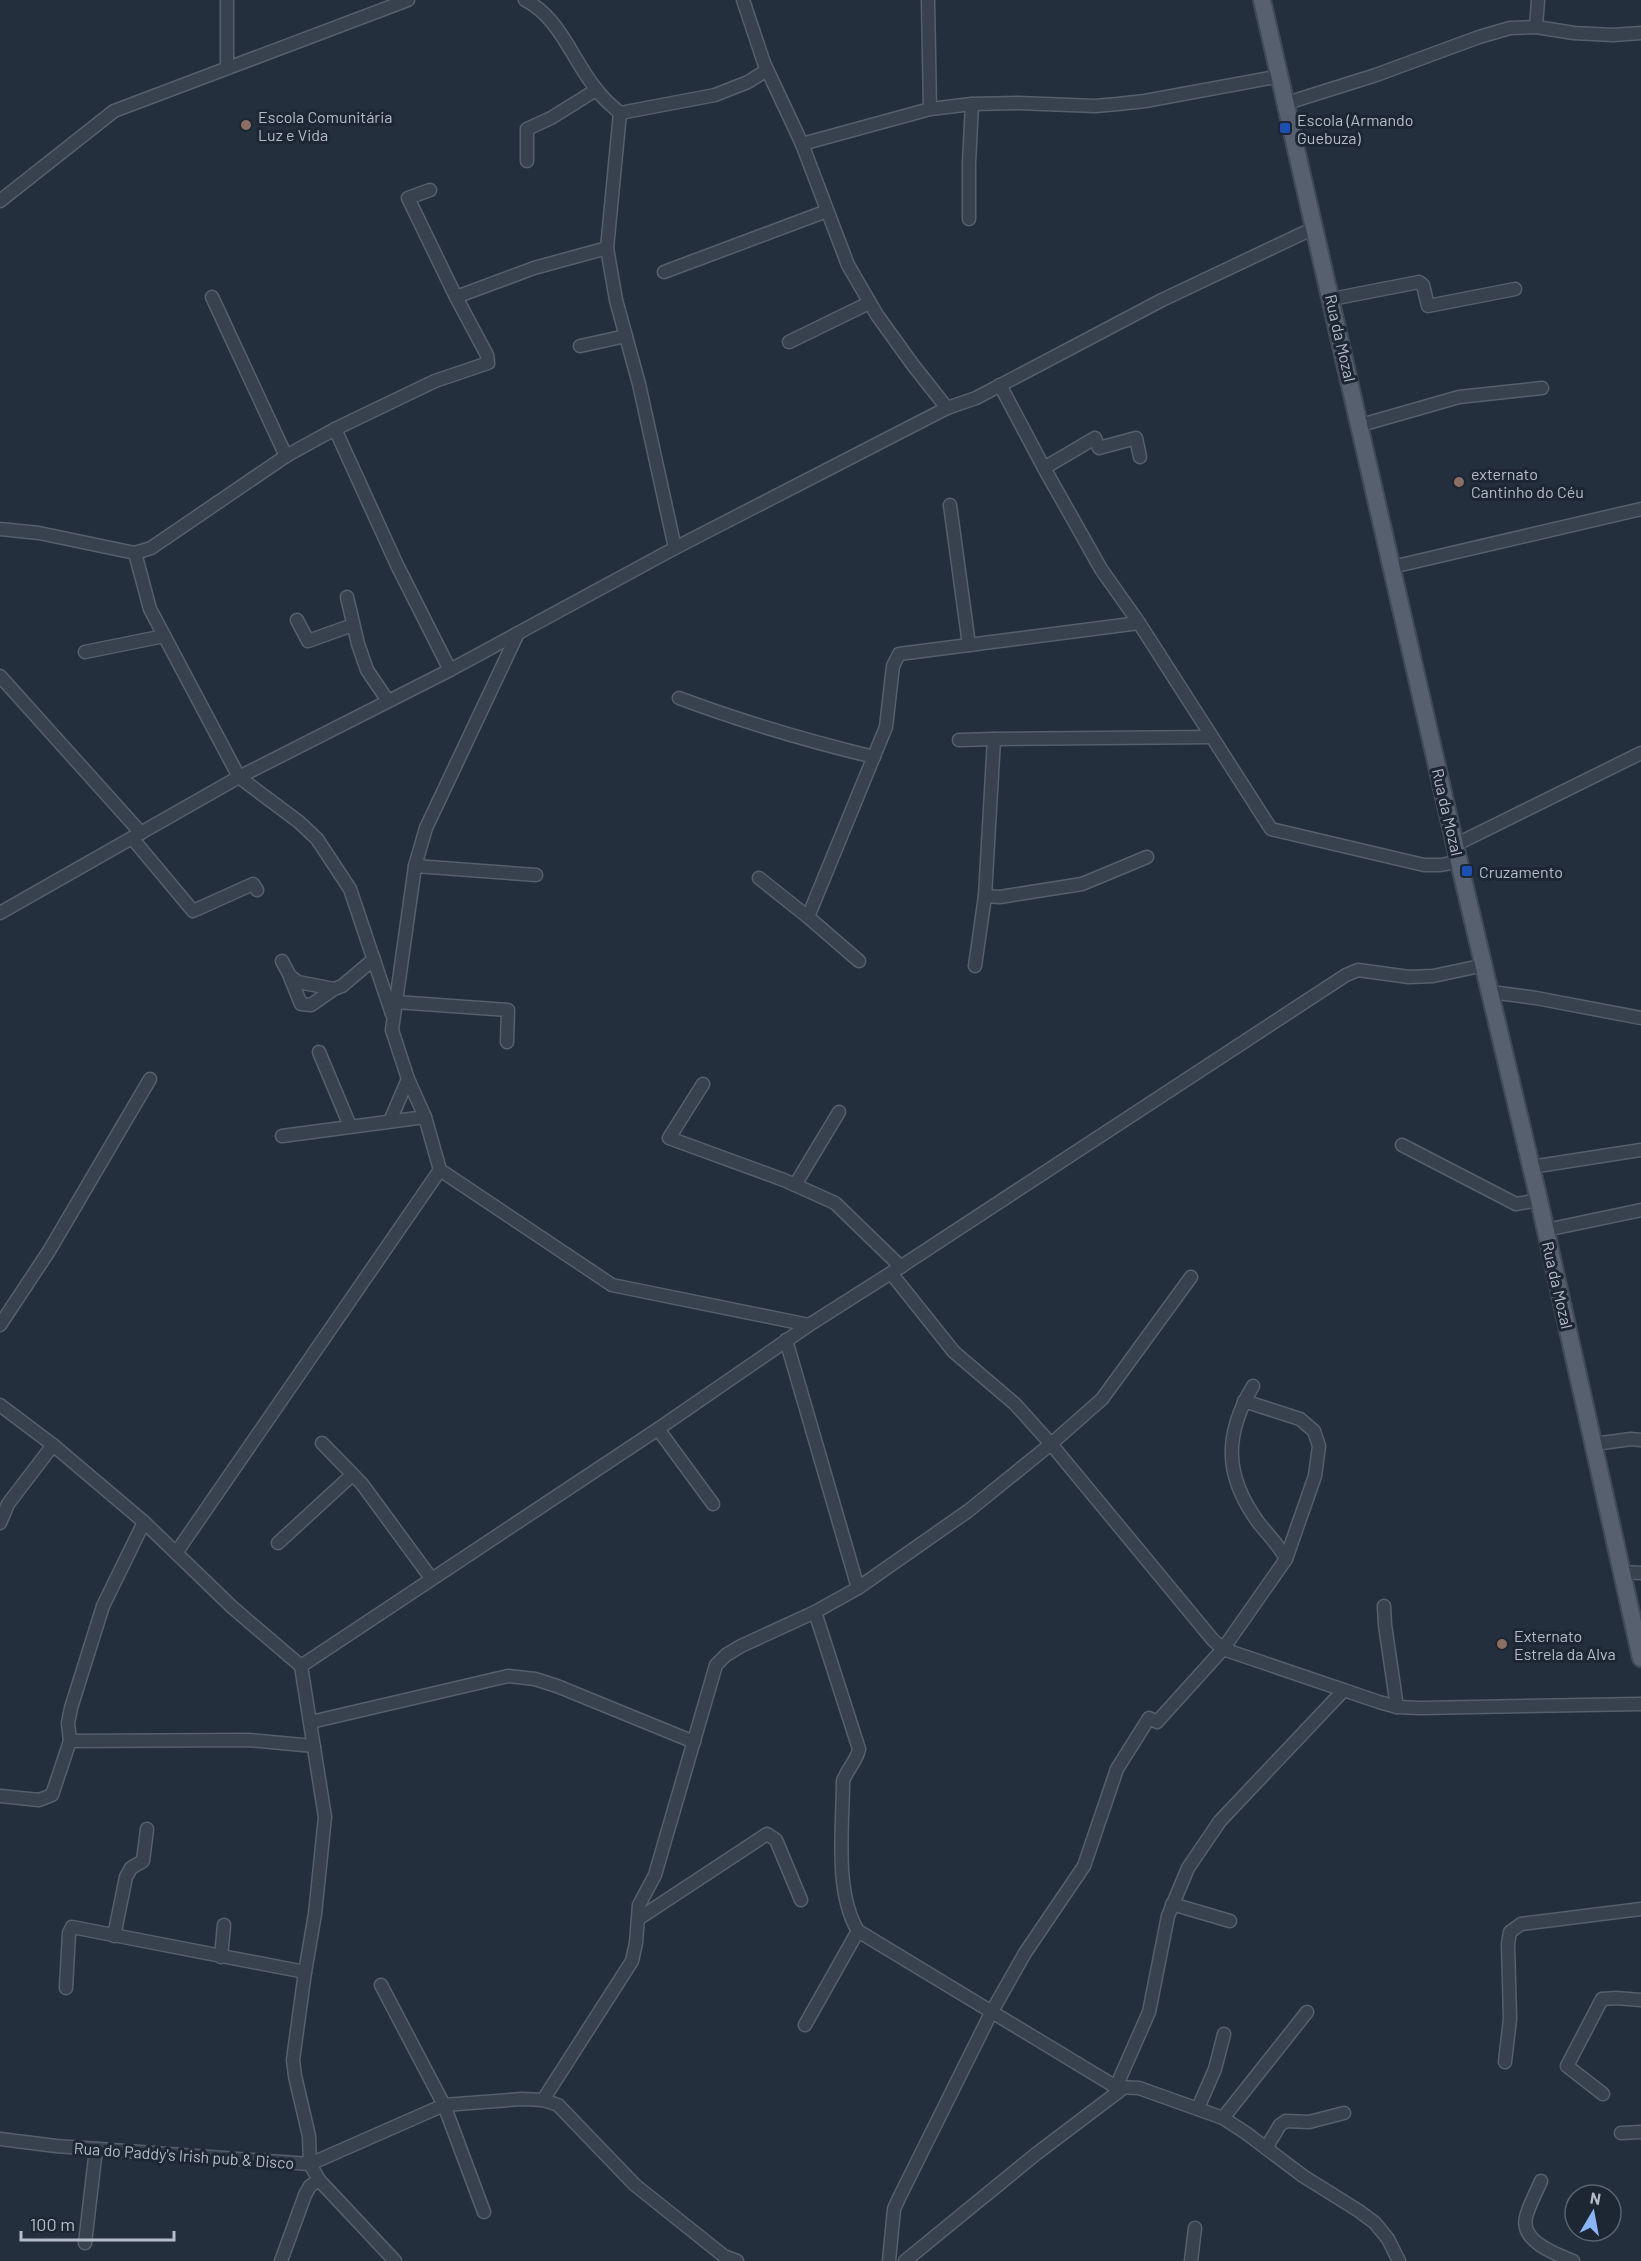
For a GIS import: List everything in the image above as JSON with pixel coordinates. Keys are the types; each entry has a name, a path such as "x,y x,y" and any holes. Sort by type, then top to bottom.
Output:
{"main road":[{"name":"Rua da Mozal","path":"1262,0 1595,1444 1641,1658"}],"street":[{"path":"227,0 227,68"},
{"path":"0,201 114,111 408,0"},
{"path":"525,0 552,22 596,90 620,114"},
{"path":"743,0 767,70 802,144 848,265 869,303 947,408"},
{"path":"928,0 930,109"},
{"path":"1536,27 1538,0"},
{"path":"1287,103 1376,75 1510,28 1536,27 1584,34 1641,33"},
{"path":"620,114 715,95 748,82 767,70"},
{"path":"802,144 930,109 972,104 1018,103 1095,106 1145,101 1281,76"},
{"path":"527,161 527,129 551,118 596,90"},
{"path":"969,219 972,104"},
{"path":"620,114 608,248 616,300 639,384 675,548"},
{"path":"0,529 39,533 135,553 151,548 286,456 335,429 435,381 488,363 487,356 408,198 430,190"},
{"path":"664,272 827,211"},
{"path":"0,913 239,777 450,670 675,548 947,408 976,398 1162,300 1314,228"},
{"path":"456,297 534,268 608,248"},
{"path":"1332,299 1419,282 1423,285 1428,306 1515,289"},
{"path":"212,297 286,456"},
{"path":"789,342 869,303"},
{"path":"580,346 626,336"},
{"path":"1000,385 1101,569 1139,623 1271,829 1424,865 1441,865 1457,853 1641,753"},
{"path":"1361,425 1459,397 1542,388"},
{"path":"335,429 397,565 450,670"},
{"path":"1044,468 1095,438 1099,448 1136,438 1140,457"},
{"path":"950,505 969,645"},
{"path":"1392,567 1641,509"},
{"path":"135,553 150,609 239,777 299,822 317,839 350,889 394,1018"},
{"path":"347,597 358,644 367,670 388,701"},
{"path":"297,620 308,641 353,625"},
{"path":"808,917 886,728 893,666 898,654 1139,623"},
{"path":"518,633 426,828 416,866 396,1002 392,1030 394,1042 425,1117 440,1170 612,1285 808,1325"},
{"path":"85,652 164,636"},
{"path":"0,676 136,835 193,911 253,884 257,890"},
{"path":"679,699 802,740 874,757"},
{"path":"959,740 1212,737"},
{"path":"975,966 985,896 994,739"},
{"path":"985,896 1000,897 1083,884 1147,857"},
{"path":"416,866 536,876"},
{"path":"759,878 860,961"},
{"path":"282,962 301,1004 311,1005 342,986 374,959"},
{"path":"301,1666 658,1429 808,1325 896,1270 1346,975 1358,970 1409,976 1434,976 1485,965"},
{"path":"290,976 298,982 334,989"},
{"path":"1491,992 1641,1018"},
{"path":"396,1002 508,1010 507,1042"},
{"path":"319,1052 350,1126"},
{"path":"0,1325 49,1251 150,1080"},
{"path":"390,1120 408,1080"},
{"path":"703,1083 669,1138 795,1185 839,1206 896,1270 954,1352 1015,1404 1223,1649 1343,1691 1397,1707 1641,1704"},
{"path":"795,1185 839,1112"},
{"path":"282,1136 425,1117"},
{"path":"1402,1144 1516,1204 1539,1200"},
{"path":"1531,1167 1641,1150"},
{"path":"176,1553 440,1170"},
{"path":"1546,1230 1641,1210"},
{"path":"543,2100 632,1961 639,1905 656,1875 716,1665 726,1655 741,1646 815,1612 858,1588 968,1511 1051,1444 1102,1399 1191,1277"},
{"path":"786,1340 858,1588"},
{"path":"1253,1386 1244,1401 1232,1434 1232,1468 1245,1499 1258,1521 1280,1546 1286,1559"},
{"path":"889,2261 894,2209 991,2013 1025,1953 1084,1866 1117,1769 1149,1718 1157,1722 1223,1649 1286,1559 1315,1476 1318,1446 1314,1431 1300,1419 1244,1401"},
{"path":"0,1405 53,1445 144,1522 232,1607 301,1666 325,1817 315,1914 304,1972 293,2060 309,2136 310,2164 444,2105 522,2098 543,2100 558,2105 635,2185 724,2256 736,2261"},
{"path":"658,1429 713,1504"},
{"path":"1595,1444 1631,1439 1641,1440"},
{"path":"322,1443 362,1484 431,1578"},
{"path":"0,1523 8,1504 53,1445"},
{"path":"278,1543 352,1475"},
{"path":"0,1796 39,1800 52,1795 70,1741 68,1722 71,1708 103,1606 144,1522"},
{"path":"1622,1572 1641,1573"},
{"path":"1384,1606 1397,1707"},
{"path":"815,1612 859,1749 858,1756 846,1771 843,1781 843,1889 851,1920 858,1931 1119,2088 1139,2088 1223,2118 1303,2176 1375,2223 1388,2239 1399,2261"},
{"path":"311,1722 508,1676 557,1686 694,1742"},
{"path":"905,2261 1119,2088 1149,2012 1172,1904 1188,1868 1220,1821 1343,1691"},
{"path":"70,1741 248,1740 314,1746"},
{"path":"114,1936 126,1877 131,1868 143,1862 147,1829"},
{"path":"638,1919 767,1834 776,1840 801,1900"},
{"path":"1172,1904 1230,1921"},
{"path":"1504,2062 1510,2019 1508,1944 1510,1932 1521,1924 1641,1909"},
{"path":"221,1957 224,1925"},
{"path":"66,1988 70,1929 72,1928 304,1972"},
{"path":"805,2025 858,1931"},
{"path":"381,1985 444,2105 484,2212"},
{"path":"1603,2094 1567,2066 1602,1999 1641,2000"},
{"path":"1223,2118 1307,2012"},
{"path":"1198,2108 1215,2069 1224,2034"},
{"path":"1266,2148 1280,2125 1286,2121 1309,2122 1344,2113"},
{"path":"1621,2133 1641,2132"},
{"name":"Rua do Paddy's Irish pub & Disco","path":"0,2139 96,2149 310,2164 319,2180 395,2261"},
{"path":"85,2243 96,2149"},
{"path":"281,2261 305,2195 310,2186 319,2180"},
{"path":"1540,2181 1526,2216 1526,2231 1529,2236 1552,2252 1573,2261"},
{"path":"1191,2261 1195,2228"}],"place":[{"name":"Escola Comunitária Luz e Vida","path":"246,125"},
{"name":"Escola (Armando Guebuza)","path":"1285,128"},
{"name":"externato Cantinho do Céu","path":"1459,482"},
{"name":"Cruzamento","path":"1467,871"},
{"name":"Externato Estrela da Alva","path":"1502,1644"}]}
